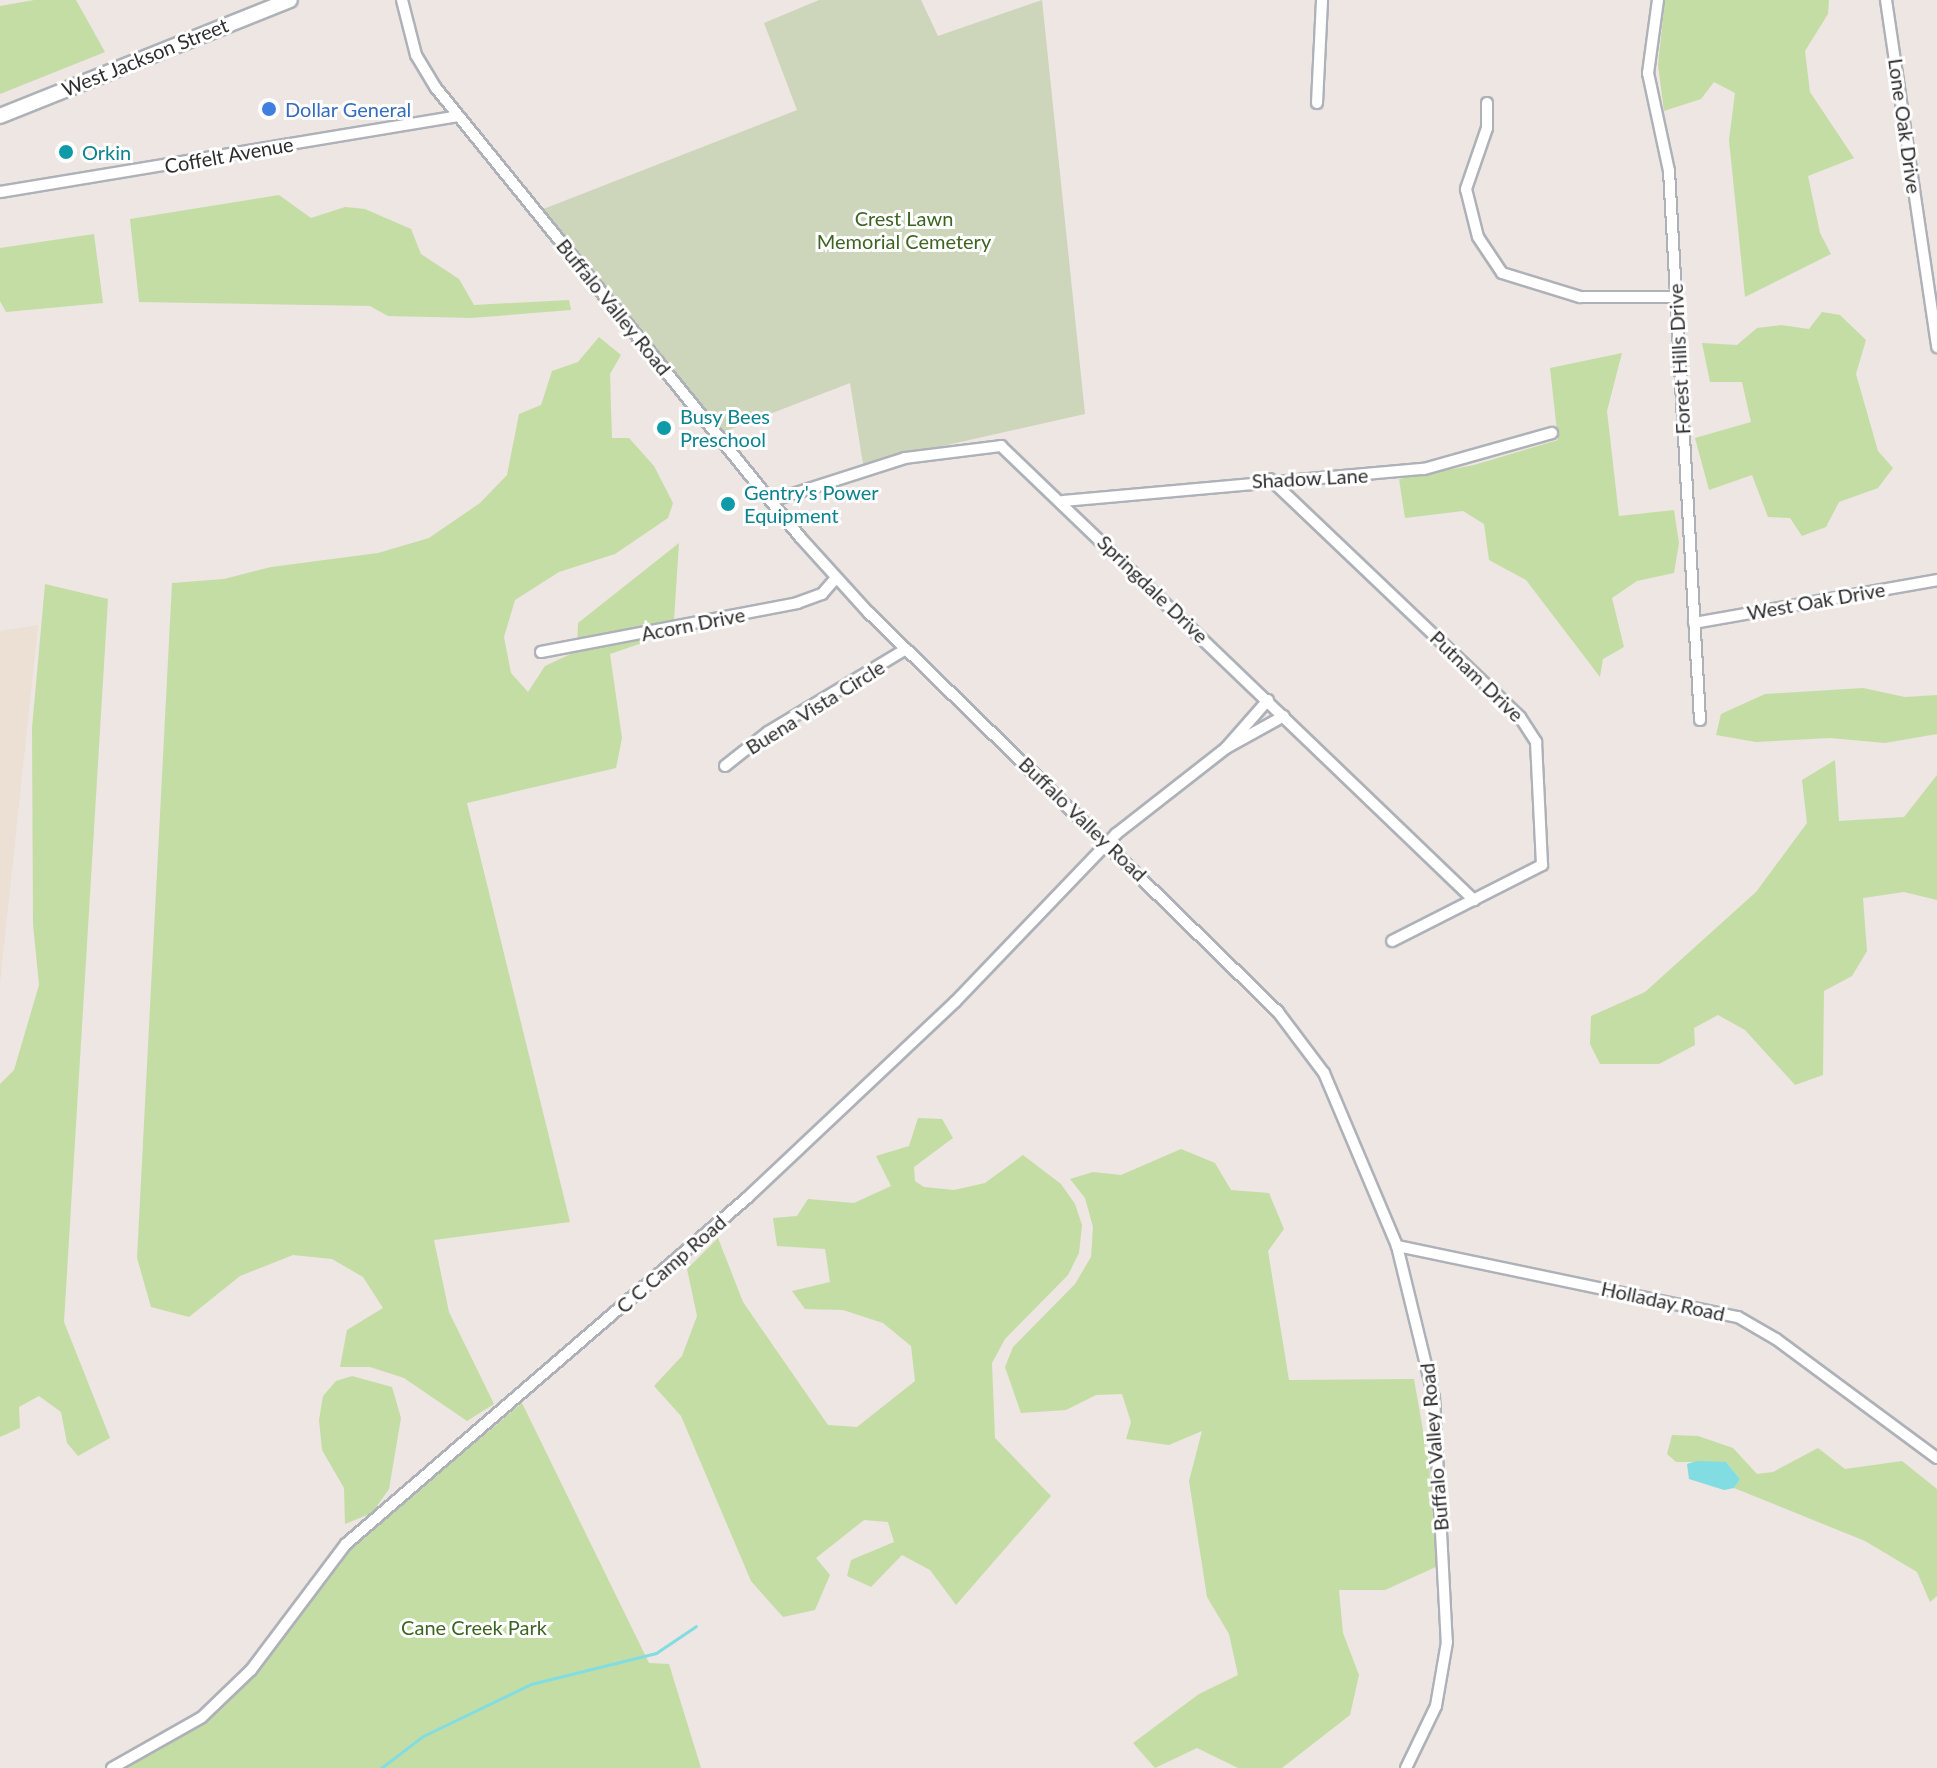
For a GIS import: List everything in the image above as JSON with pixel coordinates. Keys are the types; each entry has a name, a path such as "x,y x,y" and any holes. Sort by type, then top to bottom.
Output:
{"street":[{"name":"West Jackson Street","path":"0,116 290,0"},
{"name":"Buffalo Valley Road","path":"402,0 419,62 458,116 836,578 1109,843 1307,1046 1346,1119 1397,1246 1434,1398 1447,1642 1436,1706 1406,1768"},
{"path":"1317,103 1322,0"},
{"name":"Forest Hills Drive","path":"1658,0 1648,73 1669,171 1700,720"},
{"name":"Lone Oak Drive","path":"1887,0 1937,347"},
{"path":"1487,103 1487,128 1466,189 1478,237 1502,273 1580,297 1676,297"},
{"name":"Coffelt Avenue","path":"0,192 458,116"},
{"name":"Shadow Lane","path":"1063,501 1270,479 1424,469 1552,433"},
{"name":"Springdale Drive","path":"771,501 877,465 981,446 1001,446 1015,455 1063,501 1474,900"},
{"name":"Putnam Drive","path":"1270,479 1530,727 1536,742 1542,865 1392,941"},
{"name":"Acorn Drive","path":"541,652 797,603 822,594 836,578"},
{"name":"West Oak Drive","path":"1694,623 1937,580"},
{"name":"Buena Vista Circle","path":"725,766 768,732 906,649"},
{"path":"1226,748 1268,700"},
{"path":"1226,748 1284,716"},
{"name":"C C Camp Road","path":"112,1768 202,1717 228,1694 346,1544 747,1198 955,1002 1131,820 1226,748"},
{"name":"Holladay Road","path":"1397,1246 1738,1317 1776,1339 1937,1458"}],"shaded area":[{"path":"38,625 0,983 0,631"}],"green space":[{"path":"34,0 76,0 105,52 0,94 0,6"},
{"name":"Crest Lawn Memorial Cemetery","path":"819,0 921,0 938,36 1042,0 1085,414 863,464 850,383 721,433 541,210 797,110 764,23"},
{"path":"1665,0 1829,0 1828,14 1805,51 1810,92 1854,158 1808,176 1820,233 1831,254 1745,297 1729,140 1735,93 1714,82 1701,99 1664,111 1658,65"},
{"path":"279,195 311,218 345,207 365,209 411,229 421,254 459,279 474,305 569,300 571,310 471,318 388,316 370,306 139,302 130,219"},
{"path":"94,234 103,303 6,312 0,301 0,248"},
{"path":"1822,312 1840,315 1866,340 1856,374 1878,451 1893,468 1878,488 1839,502 1826,527 1802,536 1790,518 1768,517 1752,475 1709,490 1695,438 1751,422 1742,382 1710,382 1702,343 1737,345 1757,328 1781,325 1809,329"},
{"path":"599,337 621,355 610,374 612,438 629,438 654,466 673,503 668,518 615,554 559,572 515,600 504,637 511,673 528,692 545,666 577,651 578,623 679,543 674,620 642,643 610,654 622,738 616,768 467,803 570,1222 434,1240 449,1312 494,1404 467,1421 404,1378 370,1367 340,1367 347,1330 383,1308 363,1277 332,1259 293,1255 240,1276 189,1317 151,1307 137,1258 172,583 224,579 271,567 378,553 429,538 480,503 507,475 519,414 541,405 552,371 578,362"},
{"path":"1622,353 1607,411 1619,516 1674,510 1679,543 1674,573 1637,581 1612,598 1624,647 1603,659 1600,677 1526,580 1489,560 1484,524 1463,511 1405,518 1399,479 1474,465 1558,440 1550,368"},
{"path":"45,584 108,599 64,1322 110,1438 78,1456 67,1443 61,1412 39,1396 19,1407 20,1428 0,1437 0,1084 14,1070 39,985 33,924 32,728"},
{"path":"1863,688 1905,697 1937,695 1937,734 1885,743 1830,738 1756,742 1716,735 1721,714 1765,694"},
{"path":"1835,760 1839,821 1904,817 1937,775 1937,900 1904,892 1863,898 1867,951 1852,976 1824,991 1823,1075 1795,1085 1745,1030 1718,1015 1694,1028 1695,1045 1659,1064 1600,1064 1590,1044 1591,1016 1645,992 1756,892 1807,823 1802,780"},
{"path":"918,1118 942,1119 953,1138 914,1167 915,1181 924,1187 954,1190 985,1183 1023,1155 1061,1184 1075,1204 1082,1225 1079,1253 1068,1275 1005,1339 992,1363 995,1438 1051,1496 956,1605 930,1570 902,1555 871,1587 847,1576 851,1560 894,1542 888,1522 864,1520 816,1558 830,1575 815,1610 783,1617 751,1581 681,1416 654,1386 682,1356 697,1316 687,1269 718,1238 743,1302 828,1425 857,1427 915,1381 911,1346 883,1323 843,1310 805,1309 792,1291 830,1282 825,1249 777,1246 773,1218 797,1216 808,1199 854,1203 891,1186 876,1156 909,1146"},
{"path":"1181,1149 1215,1163 1231,1190 1269,1193 1284,1229 1268,1251 1289,1380 1414,1379 1429,1465 1438,1566 1385,1590 1339,1590 1343,1633 1359,1675 1350,1715 1282,1768 1238,1768 1197,1748 1155,1768 1133,1743 1199,1694 1238,1675 1229,1634 1207,1597 1189,1481 1202,1431 1169,1445 1126,1439 1131,1422 1122,1394 1096,1395 1066,1410 1021,1413 1005,1367 1013,1347 1075,1284 1091,1257 1093,1227 1085,1198 1070,1179 1093,1172 1121,1175"},
{"path":"352,1376 392,1387 401,1418 389,1489 372,1513 345,1524 344,1488 322,1450 319,1420 323,1396 336,1381"},
{"name":"Cane Creek Park","path":"522,1403 649,1663 669,1664 701,1768 123,1768 216,1712 255,1671 335,1561"},
{"path":"1672,1435 1698,1436 1733,1448 1757,1474 1773,1472 1818,1448 1845,1469 1902,1461 1937,1489 1937,1596 1930,1602 1917,1572 1865,1541 1734,1488 1740,1479 1726,1462 1676,1462 1667,1454"}],"water":[{"path":"1697,1461 1726,1462 1740,1479 1734,1488 1724,1490 1689,1479 1687,1464"}],"waterway":[{"path":"381,1768 423,1736 531,1684 656,1653 696,1626"}],"place":[{"name":"Dollar General","path":"269,109"},
{"name":"Orkin","path":"66,152"},
{"name":"Busy Bees Preschool","path":"664,428"},
{"name":"Gentry's Power Equipment","path":"728,504"}]}
